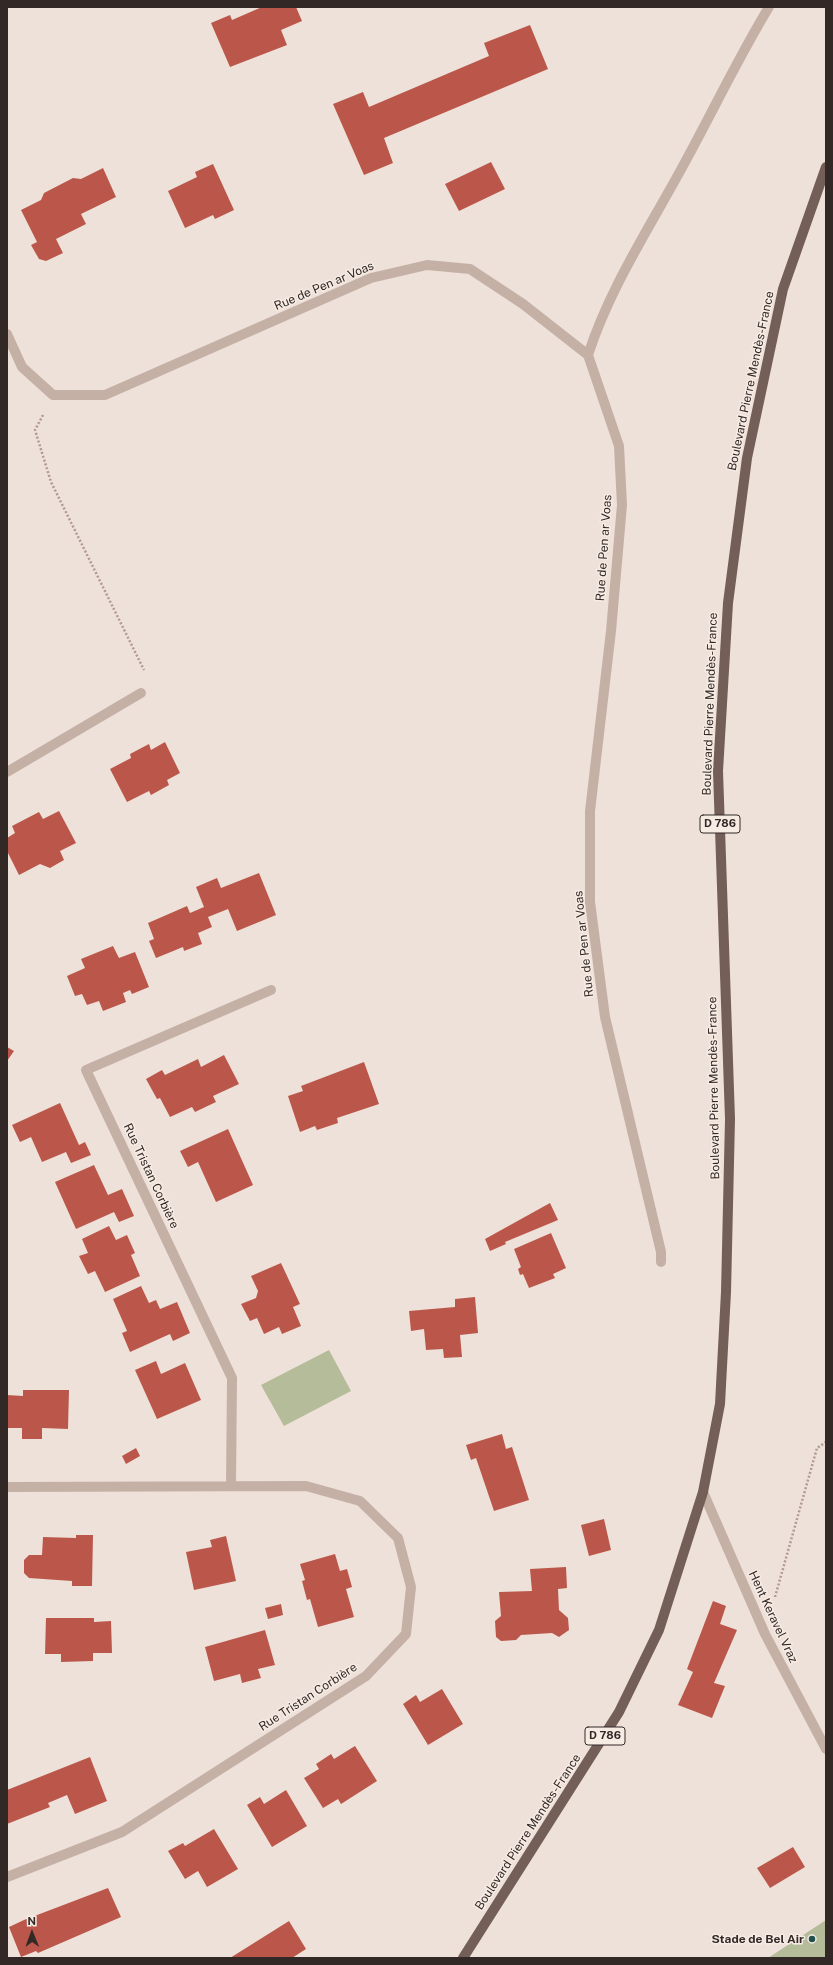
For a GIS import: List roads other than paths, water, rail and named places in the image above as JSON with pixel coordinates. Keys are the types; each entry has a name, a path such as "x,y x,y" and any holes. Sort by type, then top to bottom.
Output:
{"main road":[{"name":"Boulevard Pierre Mendès-France","path":"463,1958 620,1712 659,1630 703,1492 720,1404 726,1292 730,1119 718,771 728,602 747,458 783,289 826,167"}],"street":[{"path":"588,355 599,322 626,267 684,163 749,40 769,7"},
{"name":"Rue de Pen ar Voas","path":"7,334 22,367 53,395 105,395 371,278 427,265 470,269 523,304 588,355 619,446 622,505 610,638 590,811 590,902 605,1017 661,1252 661,1262"},
{"path":"7,772 141,693"},
{"name":"Rue Tristan Corbière","path":"231,1485 232,1378 86,1070 271,990"},
{"name":"Rue Tristan Corbière","path":"7,1487 231,1485 306,1486 360,1501 398,1538 411,1587 406,1634 366,1676 122,1832 7,1877"},
{"name":"Hent Keravel Vraz","path":"703,1492 765,1634 826,1749"}],"place":[{"name":"Stade de Bel Air","path":"812,1939"}]}
